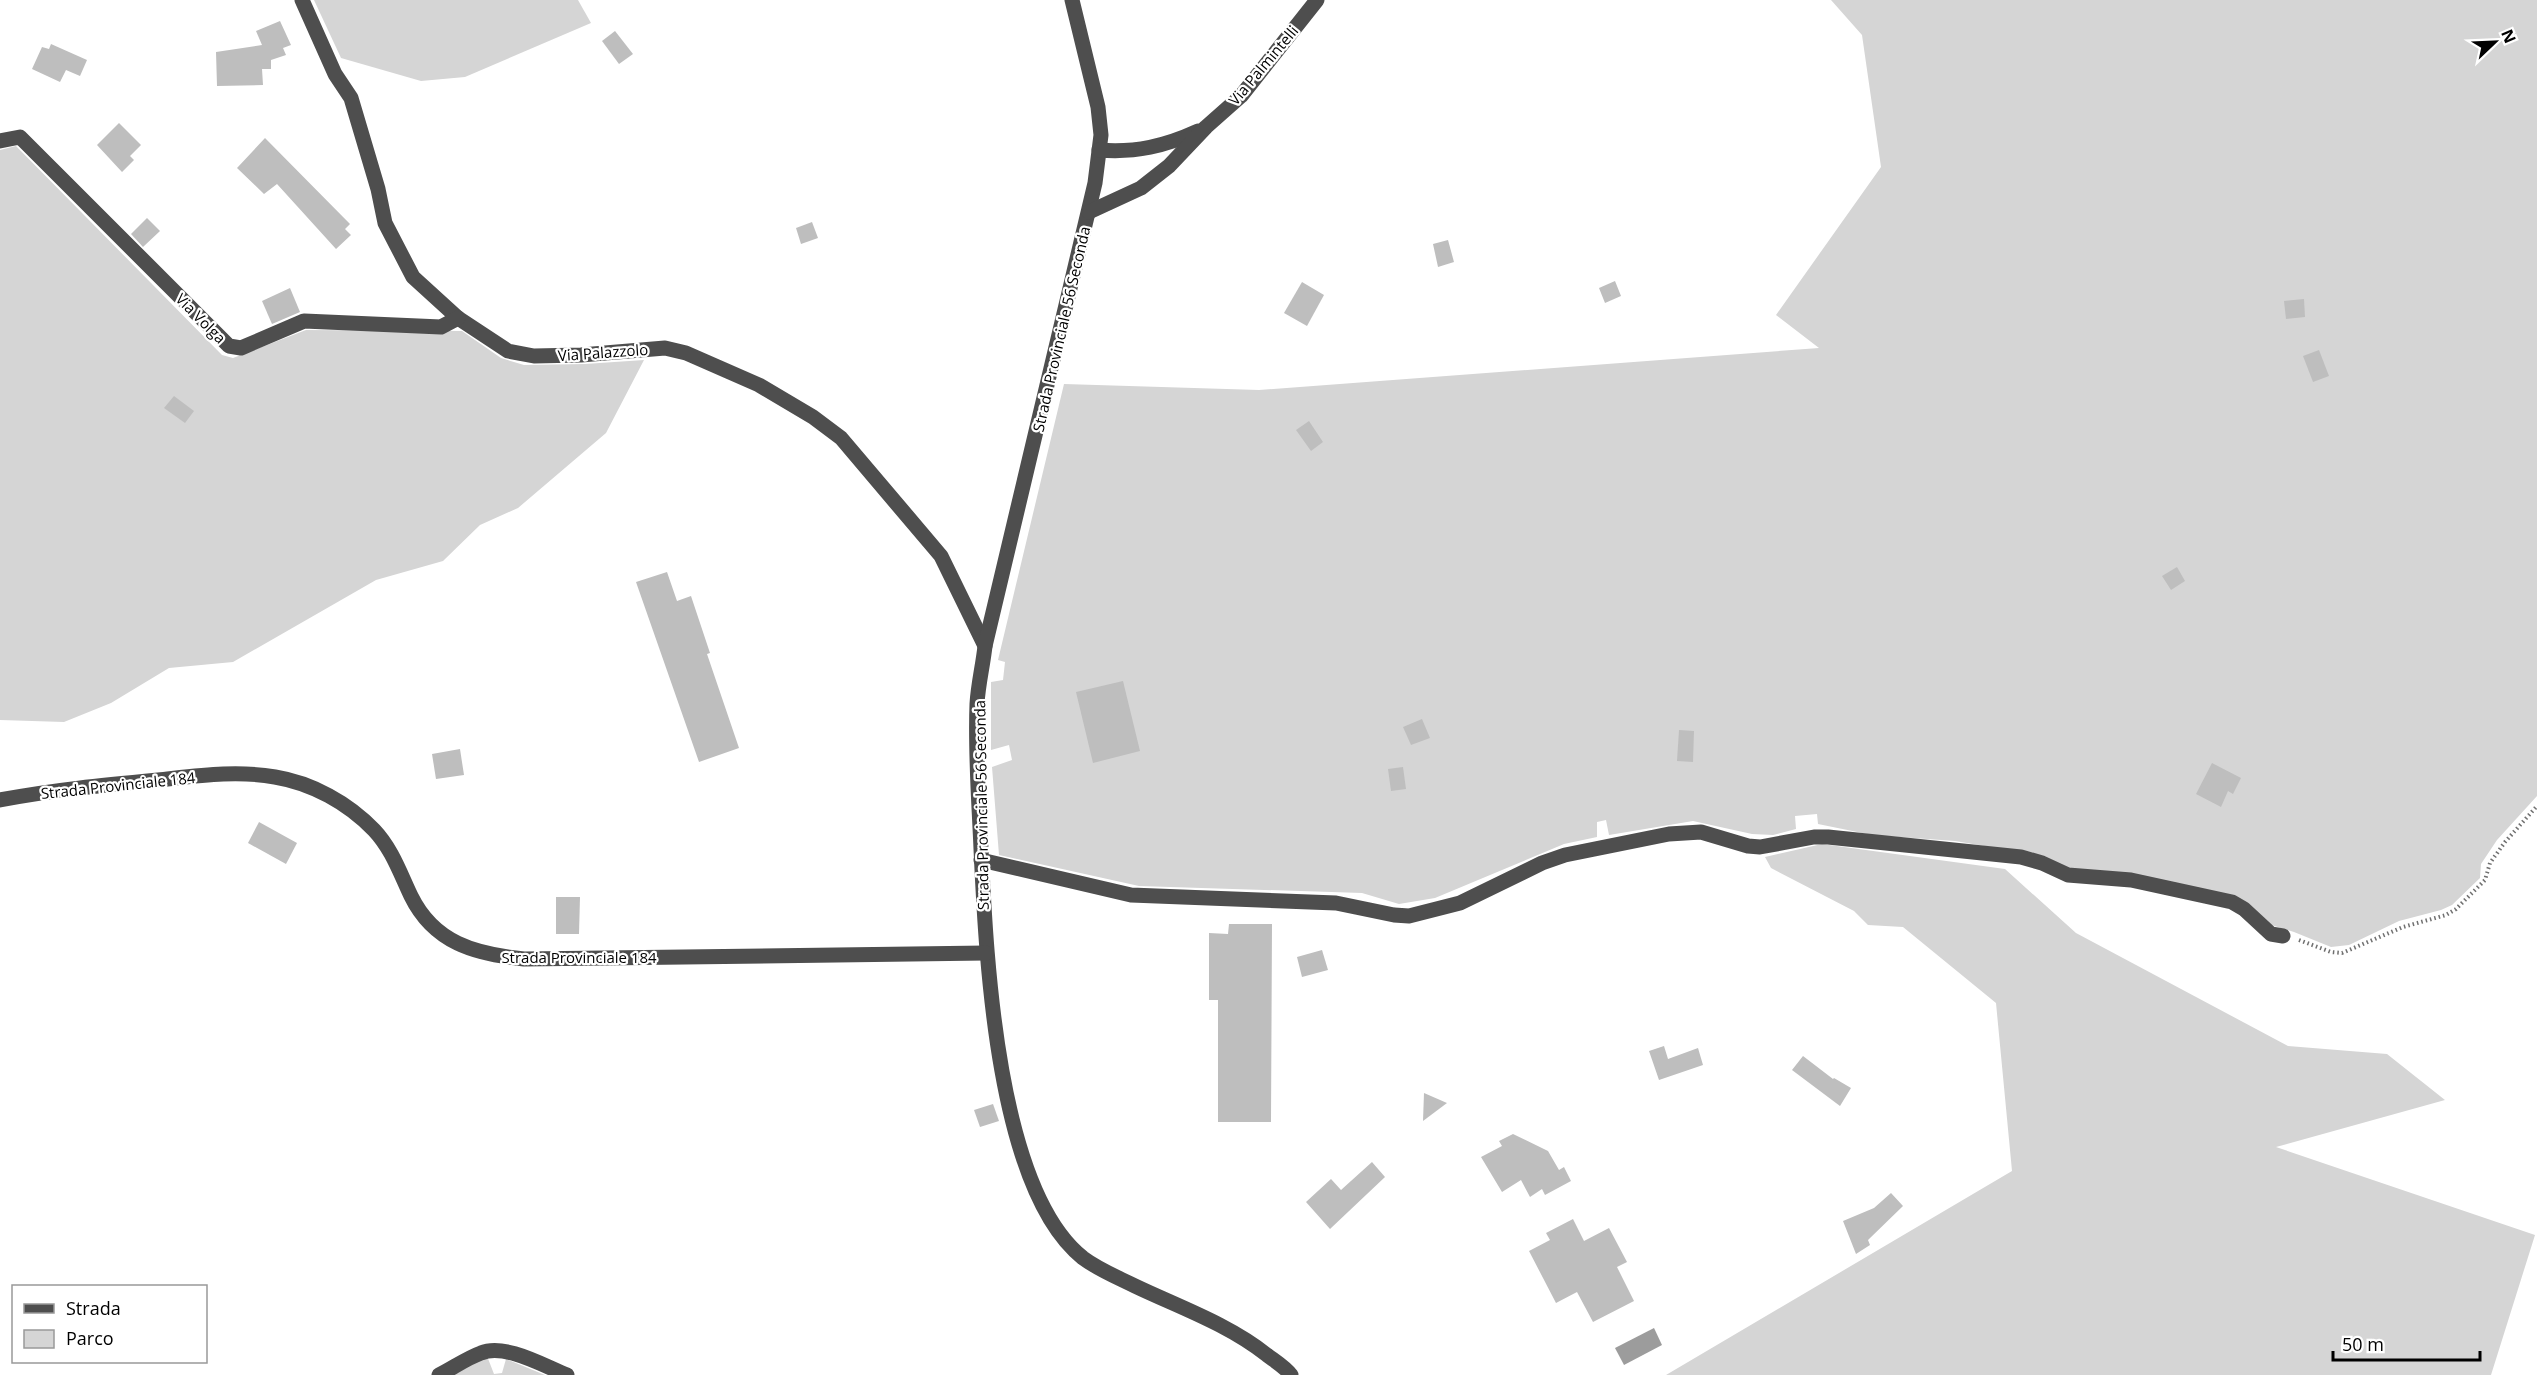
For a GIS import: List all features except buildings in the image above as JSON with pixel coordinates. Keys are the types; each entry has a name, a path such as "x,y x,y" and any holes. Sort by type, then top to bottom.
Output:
{"street":[{"name":"Via Palazzolo","path":"302,0 335,74 351,98 378,189 385,223 413,277 458,318 508,351 534,356 581,355 665,348 686,352 759,385 813,417 841,438 941,556 986,646"},
{"name":"Strada Provinciale 56 Seconda","path":"1072,0 1098,107 1101,135 1095,183 986,646 977,703 986,953 1004,1088 1026,1164 1041,1201 1059,1231 1082,1257 1105,1272 1233,1332 1261,1350 1291,1375"},
{"name":"Via Palmintelli","path":"1206,127 1241,96 1317,0"},
{"path":"1099,150 1146,150 1170,144 1206,127"},
{"path":"1089,212 1141,188 1169,166 1206,127"},
{"name":"Via Volga","path":"0,141 20,137 229,346 241,348 304,321 441,327 458,318"},
{"name":"Strada Provinciale 184","path":"0,800 121,784 214,775 277,777 304,785 330,796 373,829 387,846 422,915 435,929 465,948 490,956 524,959 986,953"},
{"path":"981,860 1131,895 1336,903 1409,916 1460,903 1542,863 1565,855 1669,834 1701,832 1748,846 1760,847 1814,837 2021,857 2042,863 2068,875 2131,880 2212,897 2232,902 2244,909 2271,934 2283,936"},
{"path":"440,1375 482,1352 494,1350 508,1351 567,1375"}],"path":[{"path":"2283,936 2331,952 2342,953 2403,927 2446,915 2456,909 2485,880 2490,862 2537,806"}],"green space":[{"path":"314,0 578,0 591,23 465,77 421,81 341,58"},
{"path":"1831,0 2537,0 2537,796 2497,840 2481,864 2480,878 2452,905 2399,921 2349,945 2331,947 2268,924 2249,907 2069,869 2044,856 1955,841 1872,835 1818,824 1817,814 1795,816 1796,829 1773,835 1752,834 1693,821 1609,835 1606,820 1597,822 1597,837 1564,844 1435,898 1399,904 1362,893 1139,886 999,855 992,767 1012,760 1009,745 991,750 991,682 1003,680 1005,662 998,660 1064,384 1259,390 1819,348 1776,315 1881,167 1862,35"},
{"path":"16,146 222,355 233,358 306,330 462,331 501,358 524,365 644,360 606,433 518,508 480,525 443,561 376,580 233,662 169,668 111,703 64,722 0,720 0,150"},
{"path":"1822,844 2005,869 2076,933 2288,1046 2387,1054 2445,1100 2276,1147 2535,1235 2491,1375 1666,1375 2012,1171 1996,1003 1903,927 1868,925 1854,911 1771,868 1765,857"},
{"path":"487,1356 494,1374 502,1373 506,1359 545,1375 452,1375"}],"shaded area":[{"path":"1654,1328 1662,1345 1624,1365 1615,1348"}]}
